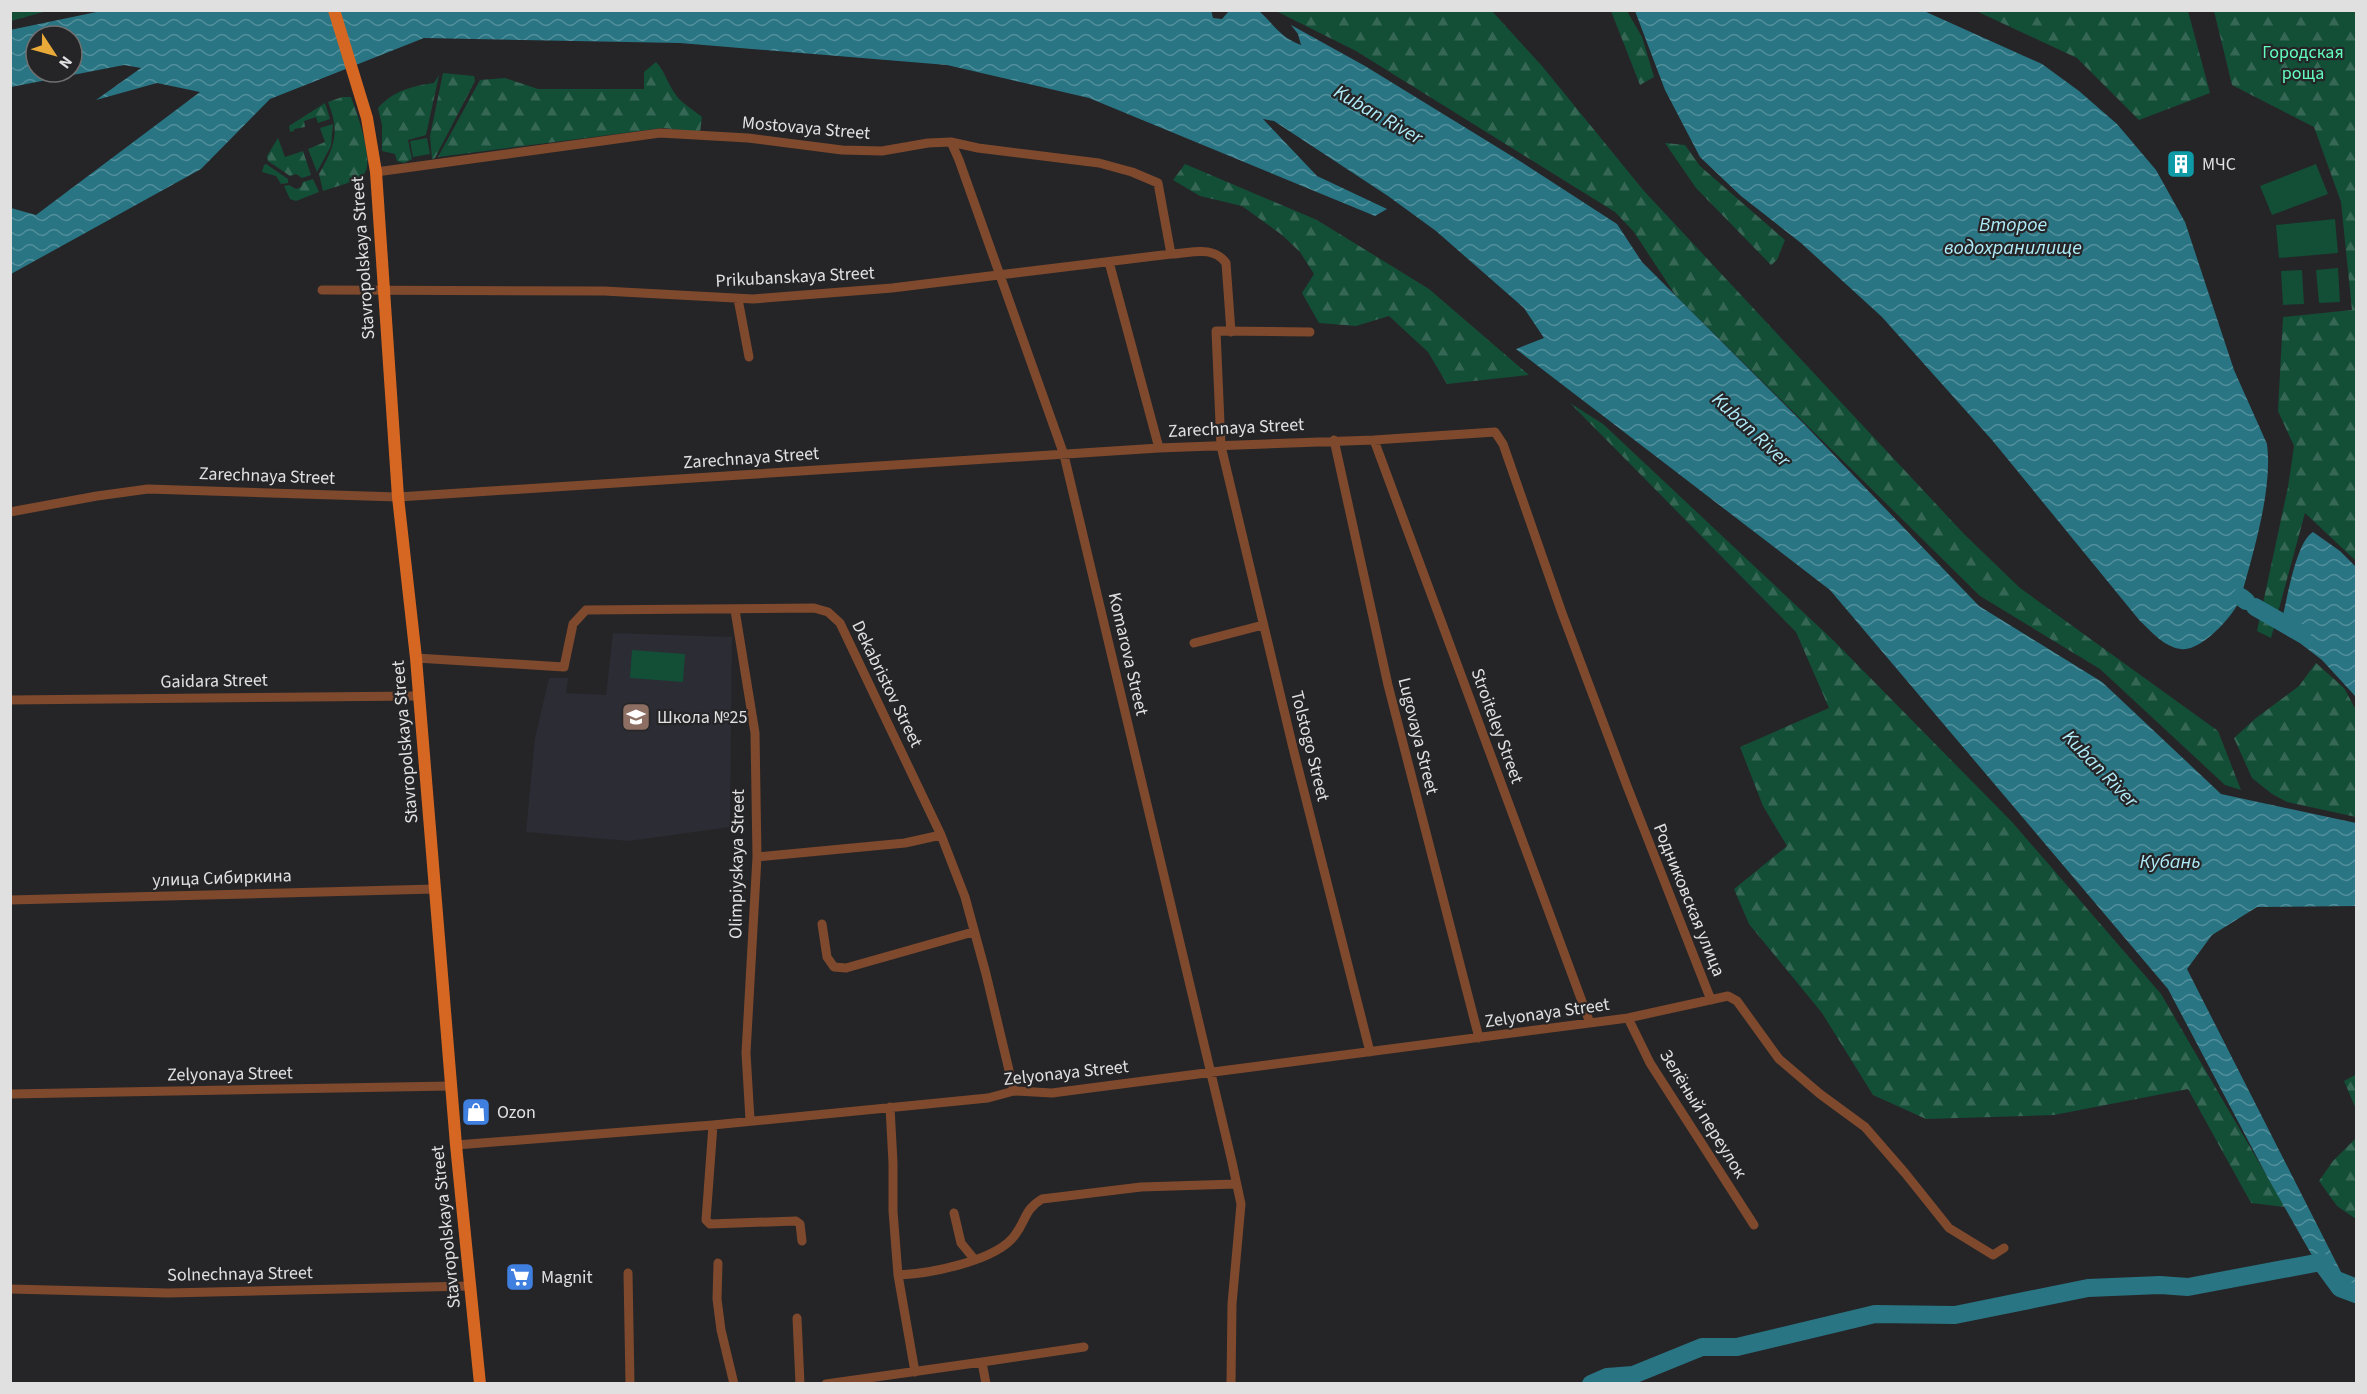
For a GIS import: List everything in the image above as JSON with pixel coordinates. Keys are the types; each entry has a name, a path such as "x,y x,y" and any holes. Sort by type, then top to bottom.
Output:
{"main road":[{"name":"Stavropolskaya Street","path":"334,10 372,140 376,171 398,497 416,658 450,1086 480,1383"}],"street":[{"name":"Mostovaya Street","path":"376,171 660,133 748,138 842,150 882,151 928,143 951,142 978,148 1099,163 1132,172 1158,183 1172,254"},
{"name":"Komarova Street","path":"951,142 960,160 1064,455 1241,1204 1232,1304 1232,1383"},
{"name":"Prikubanskaya Street","path":"322,290 604,291 738,299 892,288 1172,254 1209,252 1220,255 1226,264 1231,332"},
{"path":"1110,262 1159,448"},
{"path":"738,299 749,357"},
{"name":"Tolstogo Street","path":"1231,332 1216,332 1221,446 1263,625 1370,1052"},
{"path":"1231,332 1310,332"},
{"name":"Zarechnaya Street","path":"10,512 148,489 398,497 1159,448 1374,440 1495,432"},
{"name":"Родниковская улица","path":"1495,432 1503,444 1562,613 1711,1000 1728,996 1737,1001 1779,1059 1820,1094 1865,1127 1949,1228 1993,1255 2004,1248"},
{"name":"Lugovaya Street","path":"1334,440 1388,685 1479,1038"},
{"name":"Stroiteley Street","path":"1374,440 1590,1023"},
{"name":"Dekabristov Street","path":"416,658 564,667 573,624 586,610 814,608 828,612 840,623 941,835 965,897 1014,1091"},
{"name":"Olimpiyskaya Street","path":"735,610 755,733 757,857 746,1053 750,1120"},
{"path":"1194,643 1263,625"},
{"name":"Gaidara Street","path":"10,700 419,696"},
{"path":"757,857 905,843 941,835"},
{"name":"улица Сибиркина","path":"10,900 435,889"},
{"path":"822,924 827,957 834,967 846,968 973,932"},
{"name":"Zelyonaya Street","path":"456,1145 714,1125 988,1098 1014,1091 1052,1093 1628,1018 1711,1000"},
{"name":"Зелёный переулок","path":"1628,1018 1650,1063 1754,1224"},
{"name":"Zelyonaya Street","path":"10,1094 450,1086"},
{"path":"890,1107 893,1211 898,1275 915,1372"},
{"path":"714,1125 706,1220 710,1224 796,1221 801,1224 802,1241"},
{"path":"898,1275 925,1274 975,1260 1002,1247 1015,1237 1031,1206 1042,1199 1141,1187 1236,1184"},
{"path":"954,1213 961,1243 975,1260"},
{"path":"718,1263 717,1299 721,1330 734,1383"},
{"path":"628,1273 630,1383"},
{"name":"Solnechnaya Street","path":"10,1289 168,1293 470,1286"},
{"path":"797,1318 800,1383"},
{"path":"826,1383 1084,1347"},
{"path":"982,1362 986,1383"}],"shaded area":[{"name":"Школа №25","path":"613,633 732,637 730,827 629,841 526,832 535,738 549,678 568,678 566,693 606,695"}],"green space":[{"path":"11,10 47,10 47,11 11,21"},
{"path":"1276,11 1492,11 1542,66 1644,191 1964,534 2020,588 2218,731 2241,790 2225,785 2100,669 1980,596 1676,296 1634,232 1615,212 1356,51"},
{"path":"1611,11 1627,11 1642,37 1654,77 1640,85"},
{"name":"Городская роща","path":"1976,11 2188,11 2210,93 2139,120 2077,58"},
{"name":"Городская роща","path":"2214,11 2356,11 2356,561 2305,513 2271,638 2257,631 2288,487 2294,446 2278,411 2283,317 2352,310 2341,202 2314,127 2232,85"},
{"path":"656,62 673,91 702,117 700,132 663,128 438,157 480,80 505,78 538,89 644,89 644,72"},
{"path":"443,73 474,76 475,81 435,158 432,159 430,136"},
{"path":"439,75 426,135 408,140 412,159 404,163 397,161 395,154 382,151 382,125 378,108 390,97 403,90 434,83"},
{"path":"342,97 351,97 357,113 366,149 366,169 363,175 356,180 323,191 319,174 332,147 335,131 328,102"},
{"path":"325,103 330,119 318,123 316,117 304,121 305,127 290,132 289,126"},
{"path":"333,124 331,146 317,172 308,149 325,142 320,128"},
{"path":"278,138 285,157 303,151 311,175 302,178 296,174 290,176 268,161 267,156"},
{"path":"427,138 430,154 413,157 410,141"},
{"path":"1665,143 1685,145 1700,166 1785,240 1777,260 1771,265 1696,188"},
{"path":"266,164 288,179 288,183 281,184 276,176 262,172"},
{"path":"1185,164 1317,220 1429,289 1529,375 1447,384 1428,352 1389,316 1356,326 1319,323 1302,293 1314,274 1300,252 1282,235 1242,206 1200,196 1173,180"},
{"path":"2316,164 2328,194 2272,215 2260,186"},
{"path":"313,179 319,192 296,201 290,199 284,186 289,185 296,189 301,187 303,182"},
{"path":"2335,219 2338,253 2279,258 2276,225"},
{"path":"2338,268 2340,302 2319,303 2316,270"},
{"path":"2302,270 2304,304 2283,305 2281,271"},
{"path":"1570,403 1603,424 1835,642 2012,822 2161,994 2285,1207 2251,1203 2188,1089 2054,1115 1926,1119 1873,1095 1822,1013 1749,924 1734,889 1787,846 1763,806 1740,747 1829,708 1796,632"},
{"path":"632,650 685,654 683,682 630,678"},
{"path":"2316,663 2344,688 2356,710 2356,817 2287,802 2272,794 2252,778 2234,738 2256,718 2299,686"},
{"path":"2356,1076 2356,1109 2344,1081"},
{"path":"2356,1131 2356,1219 2337,1206 2319,1181 2333,1161 2355,1139"}],"water":[{"name":"Кубань","path":"106,10 1211,10 1213,18 1222,19 1229,11 1258,10 1282,34 1301,45 1298,34 1291,25 1365,66 1617,224 1642,262 1806,426 1979,606 2102,682 2221,794 2356,823 2356,906 2257,907 2212,935 2187,969 2341,1272 2356,1278 2356,1301 2334,1294 2269,1180 2168,989 1830,590 1516,349 1544,338 1524,308 1436,231 1388,196 1274,121 1263,119 1317,176 1387,209 1375,216 1089,98 947,65 680,43 424,38 270,99 201,169 11,274 11,208 36,215 200,92 157,83 96,100 141,68 124,65 84,73 84,24 39,24"},
{"name":"Второе водохранилище","path":"1635,11 1924,11 2042,64 2079,91 2117,124 2156,170 2185,222 2234,370 2267,444 2265,501 2251,561 2238,605 2216,631 2198,645 2181,649 2169,645 2154,634 2140,621 1992,440 1882,317 1801,243 1741,196 1700,157 1665,90"},
{"name":"Кубань","path":"24,27 24,84 26,84 11,87 10,30"},
{"path":"2313,532 2340,551 2356,567 2356,697 2322,660 2280,628 2296,561 2301,548"}],"waterway":[{"path":"2241,597 2246,601"},
{"path":"2255,607 2302,634"},
{"path":"1591,1384 1607,1377 1633,1375 1702,1347 1737,1347 1875,1314 1955,1315 2088,1288 2160,1285 2188,1287 2321,1262 2340,1288 2356,1294"}],"place":[{"name":"МЧС","path":"2181,164"},
{"name":"Школа №25","path":"636,717"},
{"name":"Ozon","path":"476,1112"},
{"name":"Magnit","path":"520,1277"}],"water label":[{"name":"Kuban River","path":"1378,115"},
{"name":"Kuban River","path":"1751,430"},
{"name":"Kuban River","path":"2100,769"}]}
